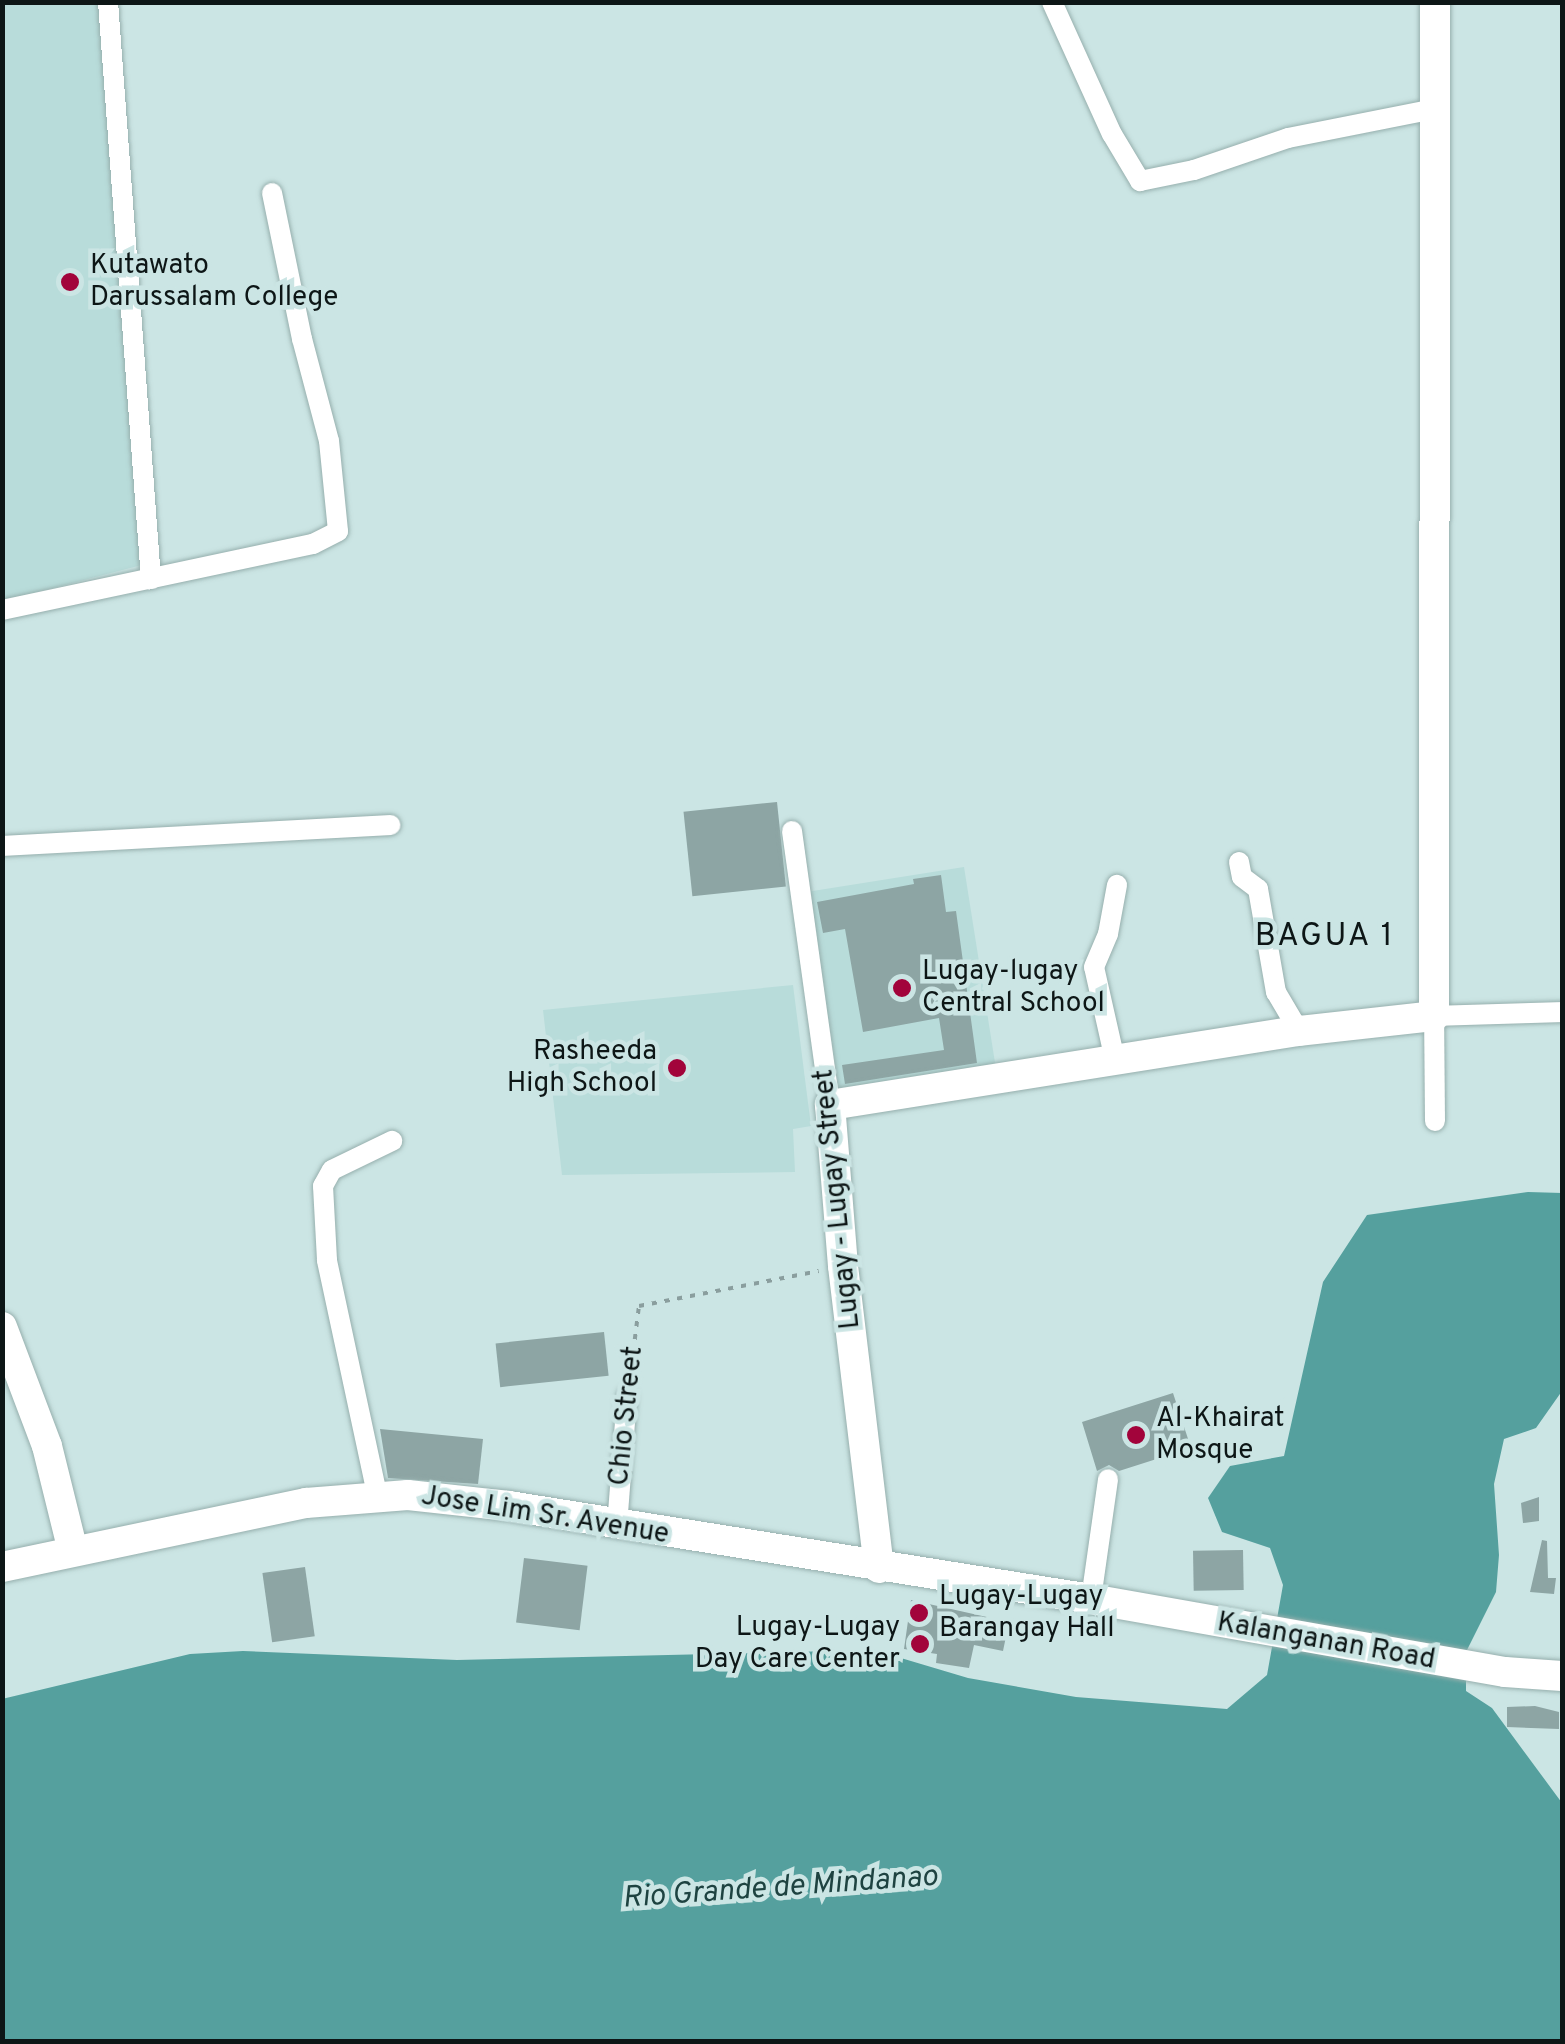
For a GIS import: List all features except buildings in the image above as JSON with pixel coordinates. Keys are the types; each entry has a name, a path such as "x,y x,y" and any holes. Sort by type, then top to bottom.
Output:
{"street":[{"path":"108,2 150,579"},
{"path":"1052,2 1112,134 1140,181 1180,174 1288,138 1434,109"},
{"path":"1434,2 1434,1121"},
{"path":"2,610 313,544 338,531 329,440 302,339 272,193"},
{"path":"2,846 390,825"},
{"name":"Lugay - Lugay Street","path":"792,831 830,1105 844,1266 880,1568"},
{"path":"1239,862 1242,877 1258,889 1276,992 1299,1031"},
{"path":"1115,1060 1094,967 1108,934 1117,885"},
{"path":"830,1105 1299,1031 1434,1016 1562,1012"},
{"path":"377,1494 327,1260 323,1186 332,1170 392,1141"},
{"path":"2,1328 48,1446 73,1551"},
{"name":"Chio Street","path":"618,1526 627,1396"},
{"path":"1091,1600 1108,1479"},
{"name":"Jose Lim Sr. Avenue","path":"2,1566 306,1504 377,1494 446,1498 1091,1600"},
{"name":"Kalanganan Road","path":"1091,1600 1505,1672 1562,1676"}],"path":[{"name":"Chio Street","path":"627,1396 639,1306 844,1266"}],"shaded area":[{"name":"Kutawato Darussalam College","path":"3,3 118,3 157,561 3,601"},
{"name":"Lugay-lugay Central School","path":"964,867 998,1084 842,1109 808,892"},
{"name":"Rasheeda High School","path":"793,985 811,1126 793,1129 795,1172 562,1175 543,1010"}],"water":[{"name":"Rio Grande de Mindanao","path":"1528,1192 1562,1193 1562,1391 1536,1428 1504,1439 1494,1484 1499,1555 1496,1592 1466,1652 1466,1691 1492,1708 1562,1803 1562,2041 3,2041 2,1699 190,1654 243,1651 457,1660 874,1650 968,1678 1076,1697 1227,1709 1267,1675 1283,1585 1270,1548 1222,1532 1208,1498 1230,1466 1284,1456 1323,1282 1367,1215"}],"place":[{"name":"Kutawato Darussalam College","path":"70,282"},
{"name":"Lugay-lugay Central School","path":"902,988"},
{"name":"Rasheeda High School","path":"677,1068"},
{"name":"Al-Khairat Mosque","path":"1136,1435"},
{"name":"Lugay-Lugay Barangay Hall","path":"919,1613"},
{"name":"Lugay-Lugay Day Care Center","path":"920,1644"}],"district":[{"name":"BAGUA 1","path":"1325,937"}]}
